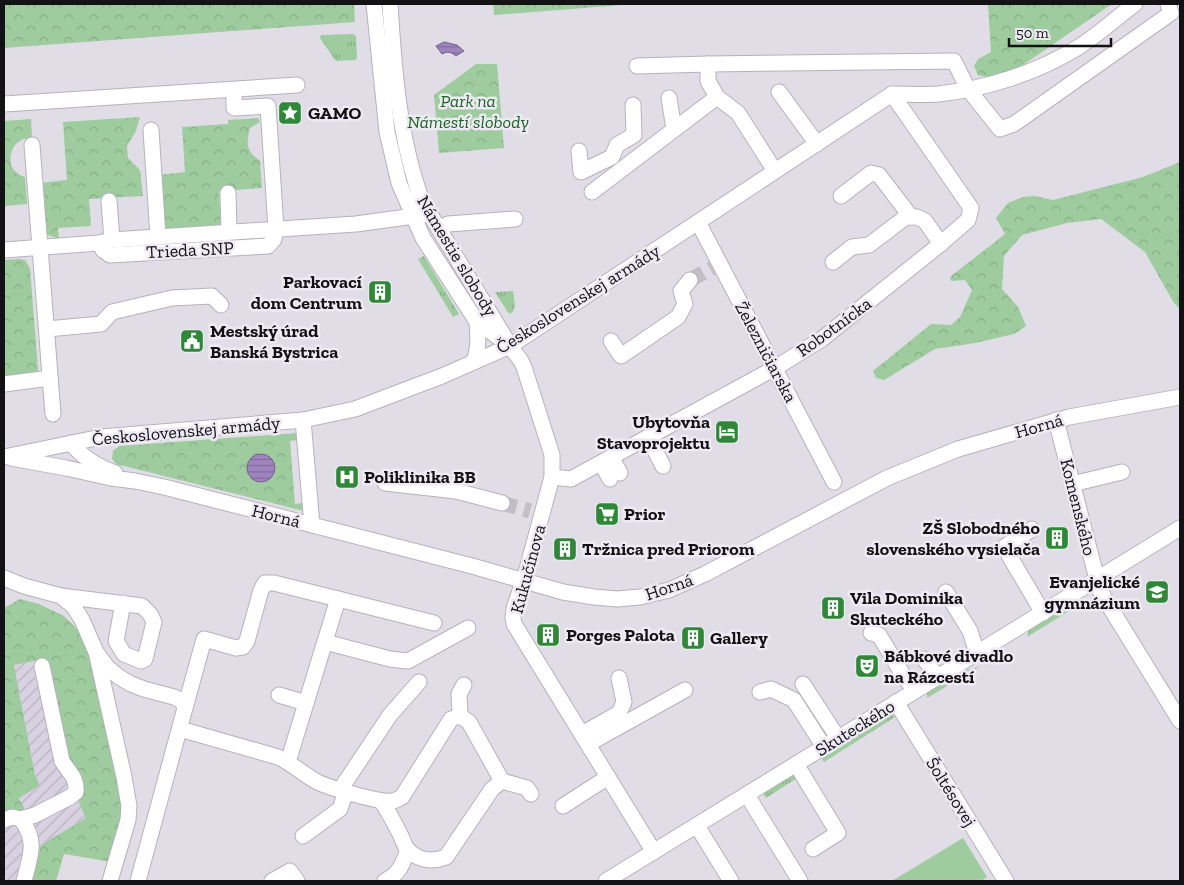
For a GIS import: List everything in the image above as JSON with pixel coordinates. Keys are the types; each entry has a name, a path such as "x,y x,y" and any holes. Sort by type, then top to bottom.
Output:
{"street":[{"name":"Námestie slobody","path":"374,4 387,132 399,183 422,238 477,322 510,346"},
{"name":"Námestie slobody","path":"390,4 402,129 414,178 422,201 510,346"},
{"path":"892,94 936,94 968,89 1030,72 1055,61 1079,46 1135,4"},
{"path":"637,66 954,61 968,89 1000,130 1014,124 1171,13 1168,4"},
{"path":"708,64 708,81 717,98 738,113 775,171"},
{"path":"4,104 297,86"},
{"path":"234,90 234,108 268,106 276,229"},
{"path":"779,92 817,144"},
{"name":"Československej armády","path":"4,457 101,437 303,420 355,409 442,376 510,346 892,94"},
{"name":"Robotnícka","path":"552,477 571,479 775,368 822,339 941,244 968,220 971,208 892,94"},
{"path":"669,98 674,130"},
{"path":"579,151 581,172 617,163 674,130 717,98"},
{"path":"592,192 617,163 616,145 634,135 633,105"},
{"name":"Trieda SNP","path":"151,130 158,237"},
{"path":"32,145 53,414"},
{"path":"841,196 871,173 879,175 911,217"},
{"path":"228,193 229,232"},
{"path":"105,241 109,201"},
{"name":"Trieda SNP","path":"4,250 158,237 356,224 429,214"},
{"path":"833,262 852,247 869,245 906,217 917,217 925,221 941,244"},
{"path":"439,229 448,224 515,219"},
{"name":"Železničiarska","path":"698,222 715,266 775,368 834,482"},
{"name":"Trieda SNP","path":"105,241 103,250 110,255 268,246 274,239 276,229"},
{"path":"611,341 621,356 678,317 685,304 681,292 690,280"},
{"path":"46,328 101,324 112,312 172,298 212,296 221,306"},
{"name":"Námestie slobody","path":"474,362 478,340 477,322"},
{"name":"Kukučínova","path":"510,346 524,368 552,455 552,477 536,513 523,581 514,609 514,624 654,852"},
{"path":"4,384 50,378"},
{"name":"Horná","path":"4,457 164,487 472,566 563,592 617,599 640,597 669,590 706,574 887,478 958,450 1068,417 1180,397"},
{"path":"303,420 312,525"},
{"name":"Komenského","path":"1056,420 1096,580 1102,595 1180,721"},
{"path":"648,437 663,466"},
{"name":"Horná","path":"71,443 79,452 100,466 135,481"},
{"path":"606,460 615,476"},
{"path":"1072,484 1122,472"},
{"path":"385,483 456,491 502,503"},
{"name":"Skuteckého","path":"606,881 1180,528"},
{"path":"1032,529 1004,547 1039,615"},
{"path":"994,549 1039,615"},
{"path":"4,578 24,586 61,596 123,603"},
{"path":"138,881 204,639 236,648 243,647 248,641 261,590 266,583 274,583 434,623"},
{"path":"4,590 24,586"},
{"path":"946,592 970,632 977,653"},
{"path":"61,596 74,607 96,652 129,806 128,820 110,881"},
{"path":"288,762 338,599"},
{"path":"325,642 390,659 408,661 468,628"},
{"path":"871,634 879,635 905,678 915,690"},
{"path":"96,652 107,667 119,677 144,689 174,697 182,701 185,708"},
{"path":"924,659 938,677"},
{"path":"4,820 12,817 22,819 35,815 76,792 74,776 62,761 42,666"},
{"path":"585,739 619,713 624,702 619,678"},
{"path":"303,836 340,809 343,790 390,715 418,682"},
{"path":"803,684 838,738"},
{"path":"460,716 459,694 464,686"},
{"path":"760,692 771,689 794,700 824,747"},
{"path":"585,739 684,690"},
{"path":"279,695 306,703"},
{"name":"Šoltésovej","path":"896,702 1006,881"},
{"path":"180,729 278,757 319,783 332,788 381,801 393,801 402,797 451,719 460,716"},
{"path":"460,716 469,722 502,781 527,788 531,794"},
{"path":"796,764 838,833 813,849"},
{"path":"564,806 608,777"},
{"path":"381,801 388,810 408,850 428,860 436,860 446,857 492,789 502,781"},
{"path":"747,795 800,881"},
{"path":"22,819 28,828 32,845 24,881"},
{"path":"697,826 731,881"},
{"path":"385,881 394,876 401,868 408,850"},
{"path":"272,881 290,871 297,881"}],"shaded area":[{"path":"444,42 457,45 464,51 456,56 449,52 442,54 436,46"},
{"path":"261,454 271,458 275,468 271,478 261,482 251,478 247,468 251,458"},
{"path":"43,659 67,759 81,775 79,803 86,818 41,845 32,881 4,881 4,815 25,810 19,798 40,785 35,775 14,665"}],"green space":[{"path":"4,4 354,4 355,22 4,48"},
{"path":"493,4 635,4 494,15"},
{"path":"988,4 1112,4 1017,69 987,77 978,75 974,66 978,59 991,52"},
{"path":"353,34 356,36 357,58 355,60 335,60 320,38 321,35"},
{"name":"Park na Námestí slobody","path":"476,64 497,64 504,148 439,153 434,95"},
{"path":"140,117 136,131 127,146 128,158 140,170 143,196 89,199 91,226 58,228 59,239 48,235 44,228 40,183 67,180 63,122"},
{"path":"258,118 260,122 250,128 248,147 252,154 260,161 262,188 219,191 221,228 163,232 158,175 185,172 182,127 228,124 228,120"},
{"path":"31,119 32,138 22,139 16,144 11,157 14,170 25,177 27,204 4,206 4,121"},
{"path":"1180,162 1180,205 1178,206 1180,211 1180,309 1174,303 1145,252 1101,219 1067,223 1022,235 1004,256 1002,289 1018,307 1026,326 1014,334 975,343 935,349 884,380 876,378 873,371 931,324 951,325 960,317 972,290 965,280 951,281 950,277 1005,234 996,218 1008,203 1023,197 1035,196 1053,200 1143,177"},
{"path":"424,256 459,314 453,317 418,259"},
{"path":"4,260 25,260 30,268 38,369 37,373 4,379"},
{"path":"513,291 515,305 513,312 509,314 495,292"},
{"path":"298,433 298,440 290,441 295,504 303,503 304,511 116,464 112,459 113,451 119,446"},
{"path":"20,599 39,604 64,616 79,631 94,669 125,807 111,862 64,854 56,881 32,881 41,845 86,818 79,803 81,775 67,759 43,659 14,665 35,775 40,785 19,798 25,810 4,815 4,608"},
{"path":"1072,603 1077,606 1027,637 1029,630"},
{"path":"979,667 927,698 927,693 962,671"},
{"path":"889,715 895,717 824,762 821,757"},
{"path":"796,773 799,777 766,798 763,793"},
{"path":"963,838 987,877 981,881 892,881"}],"tunnel":[{"path":"690,280 712,268"},
{"path":"502,503 530,511"}],"place":[{"name":"GAMO","path":"290,113"},
{"name":"Parkovací dom Centrum","path":"380,292"},
{"name":"Mestský úrad Banská Bystrica","path":"192,341"},
{"name":"Ubytovňa Stavoprojektu","path":"727,432"},
{"name":"Poliklinika BB","path":"347,477"},
{"name":"Prior","path":"607,514"},
{"name":"ZŠ Slobodného slovenského vysielača","path":"1057,538"},
{"name":"Tržnica pred Priorom","path":"565,549"},
{"name":"Evanjelické gymnázium","path":"1157,592"},
{"name":"Vila Dominika Skuteckého","path":"833,608"},
{"name":"Porges Palota","path":"548,635"},
{"name":"Gallery","path":"693,638"},
{"name":"Bábkové divadlo na Rázcestí","path":"867,666"}]}
